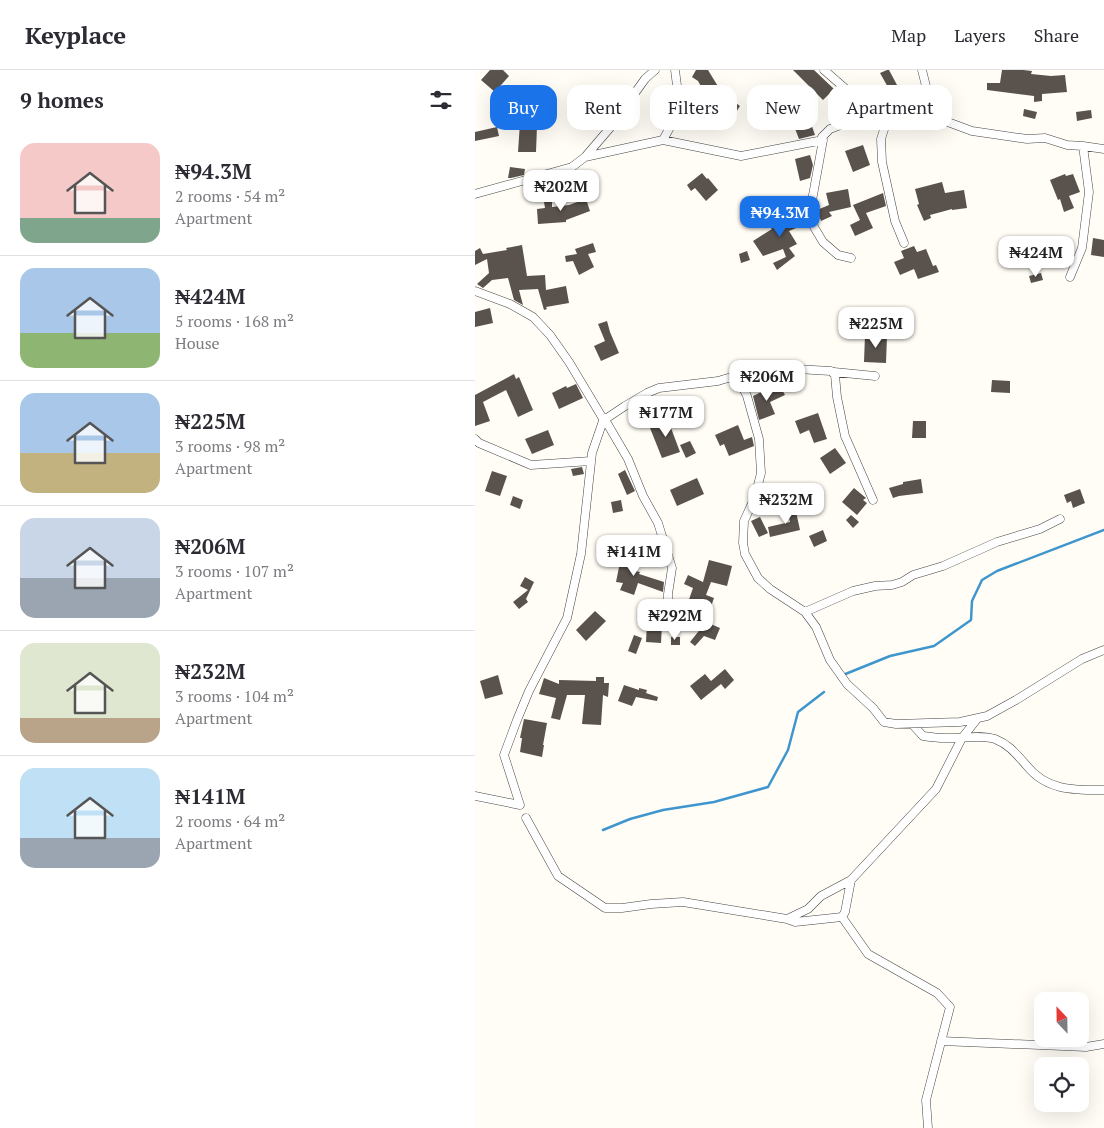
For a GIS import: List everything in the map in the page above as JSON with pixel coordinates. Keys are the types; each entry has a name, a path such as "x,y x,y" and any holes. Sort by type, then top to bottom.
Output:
{"street":[{"path":"475,194 572,167 585,158 609,129 645,79 655,70"},
{"path":"663,140 680,109 675,70"},
{"path":"824,70 842,85"},
{"path":"922,70 926,85"},
{"path":"952,124 972,131 1027,139 1045,138 1067,145 1104,148"},
{"path":"829,130 822,137 811,206 814,227 823,242 838,255 851,258"},
{"path":"884,130 881,139 882,162 895,221 904,243"},
{"path":"585,158 663,140 741,156 823,140"},
{"path":"1070,277 1082,248 1089,192 1083,146"},
{"path":"475,291 510,304 533,317 550,334 629,459 643,496 658,523 672,568 668,594 668,623"},
{"path":"734,379 734,376 753,371 806,369 875,376"},
{"path":"834,372 845,436 873,500"},
{"path":"604,418 659,388 718,381 728,378 737,380 747,396 759,440 761,473 755,497 743,521 745,554 758,578 770,589 805,612 816,628 830,660 847,684 873,708 884,722 896,724 960,722 987,716 1082,659 1104,650"},
{"path":"475,796 520,806 504,755 529,691 567,618 581,554 592,453 604,418"},
{"path":"475,439 479,443 531,465 591,460"},
{"path":"805,612 853,591 875,586 892,586 903,582 913,575 943,566 997,542 1041,529 1060,519"},
{"path":"787,919 808,909 821,896 851,880 936,789 962,738 977,718"},
{"path":"912,724 923,736 994,739 1008,746 1028,768 1045,782 1060,788 1104,790"},
{"path":"526,818 558,876 605,908 683,902 787,919 795,922 842,917"},
{"path":"842,917 845,912 851,880"},
{"path":"842,917 868,954 937,993 950,1007 926,1100 927,1128"},
{"path":"941,1040 1087,1048 1104,1044"}],"building":[{"path":"490,70 503,70 509,76 501,85 490,85 490,88 481,80"},
{"path":"696,70 708,70 717,85 700,85 692,77"},
{"path":"793,70 814,70 830,85 828,85 828,95 823,100 818,95 818,85 808,85"},
{"path":"889,70 897,85 887,85 880,73"},
{"path":"1002,70 1032,71 1031,74 1051,76 1065,75 1067,92 1042,94 1042,101 1034,102 1034,96 987,90 987,83 1000,83"},
{"path":"1024,109 1037,112 1035,119 1023,116"},
{"path":"1091,110 1092,118 1077,121 1076,112"},
{"path":"490,129 498,130 499,136 475,141 475,132"},
{"path":"520,130 537,130 536,152 518,152"},
{"path":"796,130 813,130 815,135 799,139"},
{"path":"863,145 870,165 853,172 845,151"},
{"path":"810,155 813,165 810,178 800,181 795,159"},
{"path":"510,167 525,169 524,175 508,178"},
{"path":"702,173 718,190 706,201 695,188 691,191 687,185"},
{"path":"1065,174 1066,176 1073,174 1080,192 1069,196 1074,208 1064,212 1060,199 1058,200 1050,180"},
{"path":"942,182 945,193 964,190 967,208 952,209 930,215 931,218 924,221 917,205 919,204 915,189"},
{"path":"848,189 851,207 829,212 832,216 821,221 817,210 829,205 826,193"},
{"path":"883,193 886,206 866,213 873,228 855,236 850,225 860,220 853,205"},
{"path":"586,199 590,211 566,220 566,222 538,224 537,209 545,208 544,202 552,201 552,207 569,205"},
{"path":"801,212 806,224 789,231 797,244 789,248 795,256 777,270 773,263 786,257 783,249 763,256 753,241 772,229 768,225 773,220 776,223"},
{"path":"1093,238 1104,240 1104,257 1091,255"},
{"path":"593,243 596,252 588,254 594,267 579,275 573,261 566,262 565,256 577,254 575,249"},
{"path":"522,245 527,276 545,275 546,290 566,286 569,303 546,307 547,309 544,310 538,289 519,290 523,305 514,300 508,278 492,280 483,288 477,284 489,273 487,259 475,265 475,251 480,248 483,254"},
{"path":"914,246 917,252 926,249 933,266 936,265 939,272 918,279 914,269 900,275 894,262 904,258 901,251"},
{"path":"747,251 750,260 741,263 739,254"},
{"path":"1041,273 1043,280 1031,283 1029,276"},
{"path":"490,308 493,323 475,327 475,312"},
{"path":"607,321 619,353 601,361 594,346 605,341 598,324"},
{"path":"865,335 887,336 886,363 864,362"},
{"path":"514,374 516,379 519,377 533,410 518,417 506,390 483,402 490,421 475,426 475,395"},
{"path":"992,380 1010,381 1010,393 991,392"},
{"path":"576,384 583,398 559,409 552,393 566,386 567,388"},
{"path":"780,386 785,395 770,402 775,414 759,420 753,396 770,388 771,390"},
{"path":"818,413 827,439 814,443 809,430 800,434 795,421"},
{"path":"676,416 680,423 671,428 680,452 662,458 650,428 661,425"},
{"path":"913,421 926,421 926,438 912,438"},
{"path":"738,425 744,440 752,437 754,446 729,456 724,444 720,446 715,435"},
{"path":"548,430 554,445 532,454 525,439"},
{"path":"690,441 696,453 686,458 680,445"},
{"path":"835,448 846,463 830,474 820,458"},
{"path":"582,467 584,474 573,476 571,469"},
{"path":"625,470 635,491 627,495 618,474"},
{"path":"492,471 507,476 500,496 485,491"},
{"path":"697,478 704,494 677,506 670,490"},
{"path":"921,479 923,493 893,498 889,488 903,484 903,482"},
{"path":"854,488 866,498 863,500 867,503 857,515 842,502"},
{"path":"1080,489 1085,503 1073,508 1071,501 1067,503 1064,495"},
{"path":"513,496 523,500 520,509 510,505"},
{"path":"621,500 623,511 613,513 611,502"},
{"path":"795,507 800,530 770,537 768,527 790,522 787,509"},
{"path":"851,515 859,522 853,528 846,520"},
{"path":"760,517 768,533 759,537 751,521"},
{"path":"823,530 827,541 814,547 809,536"},
{"path":"622,552 634,554 631,570 664,582 663,592 638,583 634,595 620,590 623,583 616,582"},
{"path":"709,560 732,566 727,586 711,582 706,595 714,598 707,618 685,611 693,588 684,584 688,575 703,582"},
{"path":"525,577 534,582 526,599 528,602 519,609 513,602 528,590 520,586"},
{"path":"595,611 606,621 586,641 576,630"},
{"path":"647,622 662,623 661,643 646,642"},
{"path":"706,622 720,628 715,640 704,636 695,646 690,642"},
{"path":"634,635 642,638 636,654 628,651"},
{"path":"671,637 680,637 680,645 671,645"},
{"path":"725,669 734,680 725,689 721,684 701,700 690,686 705,674 711,681"},
{"path":"498,675 503,694 485,699 480,681"},
{"path":"596,677 604,677 604,683 609,683 608,697 603,695 601,725 582,724 585,695 567,695 560,720 551,718 556,698 539,694 544,678 559,684 559,680 596,681"},
{"path":"624,685 639,690 639,688 647,690 646,693 658,697 657,701 636,697 632,706 618,701"},
{"path":"524,719 547,723 542,757 520,752 522,738 520,738"}],"waterway":[{"path":"843,675 890,656 934,646 971,620 972,601 982,580 997,571 1104,530"},
{"path":"603,830 630,819 663,810 714,802 768,787 788,750 798,712 824,692"}]}
